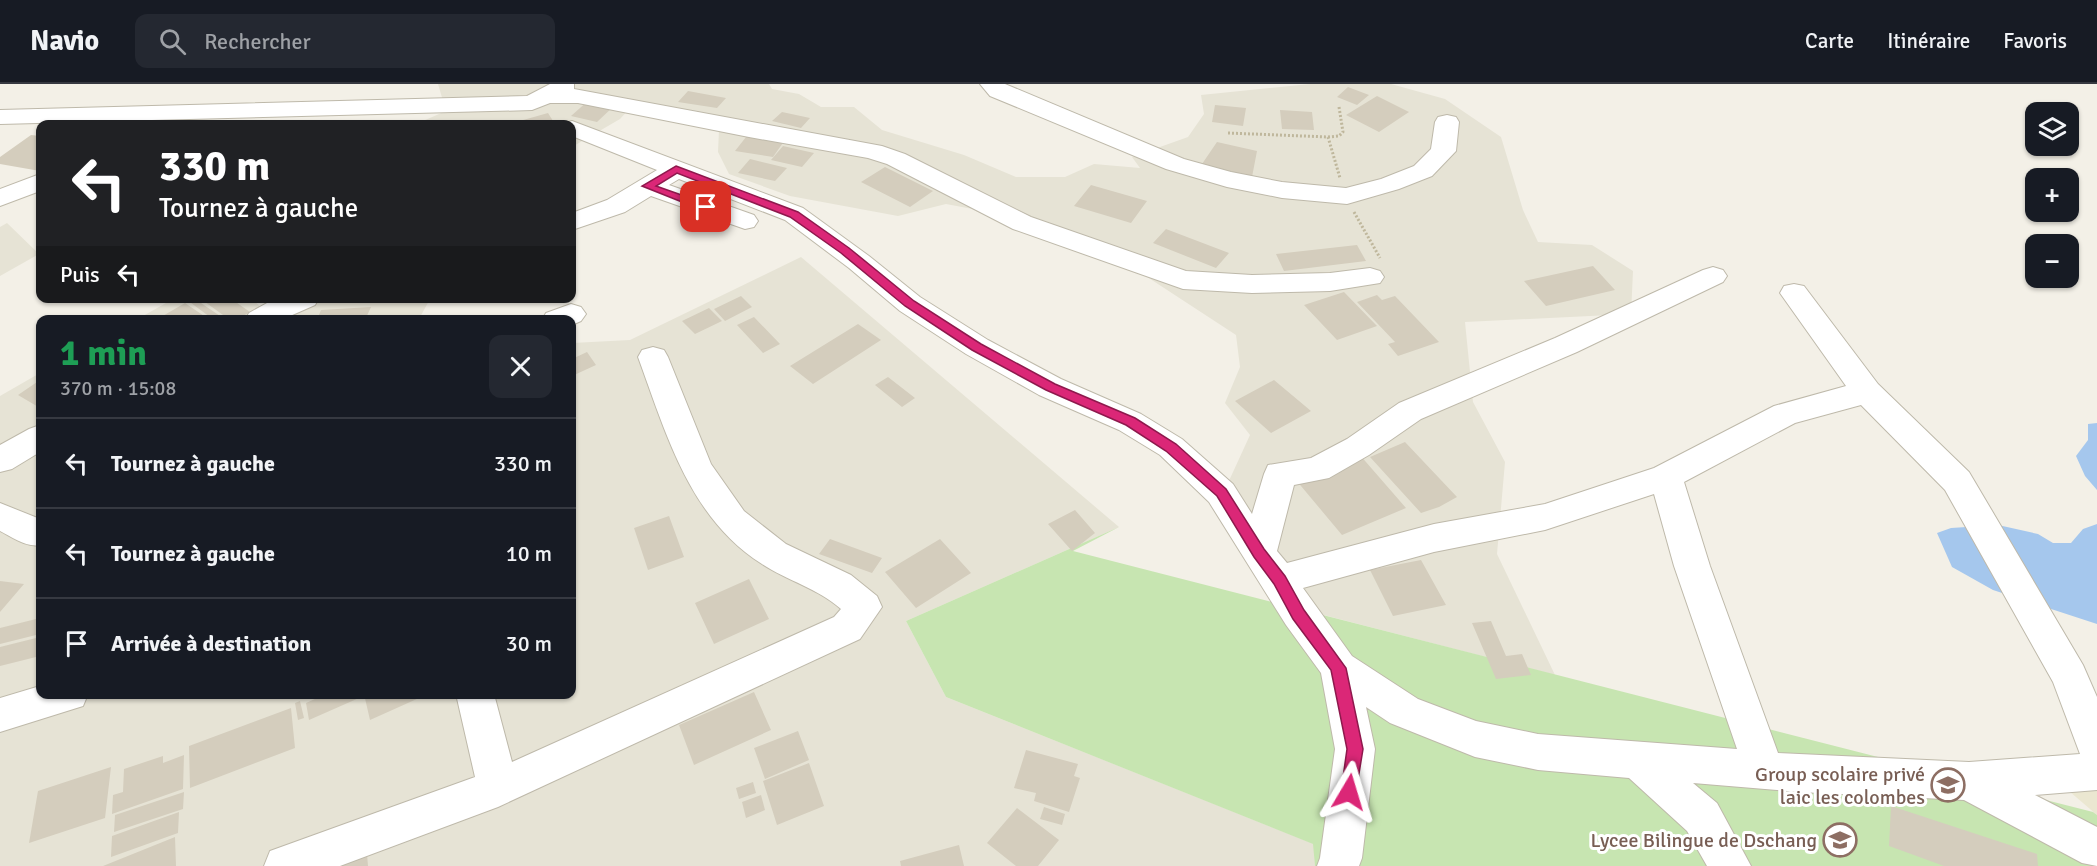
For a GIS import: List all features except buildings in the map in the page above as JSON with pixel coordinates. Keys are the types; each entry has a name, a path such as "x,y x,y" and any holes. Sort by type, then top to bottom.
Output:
{"street":[{"path":"992,84 998,91 1014,98 1175,164 1227,179 1282,190 1347,196 1390,184 1423,171 1443,151 1447,122"},
{"path":"549,95 536,111 554,120"},
{"path":"0,117 108,119 549,95 578,96 749,130 873,151 896,159 1022,223 1183,280 1252,284 1330,282 1370,277"},
{"path":"576,130 794,214 910,304 977,347 1050,387 1130,422 1171,447 1221,493 1259,553 1280,580 1299,614 1339,668 1404,711 1475,739 1539,752 1639,761 1969,781 2097,771"},
{"path":"576,221 616,206 676,169"},
{"path":"0,198 36,184"},
{"path":"648,186 745,221"},
{"path":"1259,553 1280,474 1317,469 1358,447 1410,411 1566,345 1713,276"},
{"path":"1794,293 1868,392 1957,481 2070,677 2097,747"},
{"path":"274,309 291,303"},
{"path":"285,866 498,788 847,628 864,607 838,585 774,554 732,520 696,468 653,357"},
{"path":"1280,580 1434,538 1545,517 1666,477 1785,414 1868,392"},
{"path":"0,460 36,439"},
{"path":"1666,477 1692,566 1764,770"},
{"path":"0,516 36,533"},
{"path":"1338,866 1341,858 1355,749 1339,668"},
{"path":"0,715 53,699"},
{"path":"476,699 498,788"},
{"path":"1639,761 1702,817 1730,866"},
{"path":"1969,781 2097,849"}],"path":[{"path":"1228,133 1340,136 1343,132 1339,107"},
{"path":"1328,137 1347,196 1382,262 1370,277"}],"shaded area":[{"path":"438,84 769,84 772,89 799,94 821,107 854,107 882,130 964,155 1016,177 1065,177 1094,164 1140,168 1132,157 1188,137 1204,114 1201,95 1310,84 1391,84 1445,99 1501,137 1523,210 1538,242 1592,245 1633,271 1631,314 1465,322 1473,402 1505,462 1497,554 1555,675 1289,606 1222,496 1250,435 1225,403 1240,367 1236,335 1135,269 994,213 946,204 898,216 790,196 729,174 718,152 719,130 632,106 620,119 576,145 576,120 425,120 446,111"},
{"path":"7,223 36,251 36,256 0,276 0,227"},
{"path":"801,257 1119,527 906,621 946,697 1314,844 1315,866 0,866 0,396 36,375 36,699 576,699 576,343 630,340"},
{"path":"166,303 256,303 263,309 277,303 428,303 421,315 145,315"},
{"path":"2097,786 2097,815 2069,791"}],"green space":[{"path":"1119,527 1073,551 2093,812 2097,815 2097,866 1315,866 1313,844 946,697 906,621"}],"water":[{"path":"2097,423 2097,490 2085,476 2076,456 2088,440 2088,424"},
{"path":"2097,524 2097,624 1993,590 1952,567 1937,533 1951,528 1998,525 2038,534 2053,543 2071,543 2083,529"}],"place":[{"name":"Group scolaire privé laic les colombes","path":"1948,785"},
{"name":"Lycee Bilingue de Dschang","path":"1840,840"}],"route":[{"path":"706,207 648,186 676,169 794,214 845,250 910,304 977,347 1050,387 1130,422 1171,447 1221,493 1259,553 1280,580 1299,614 1339,668 1355,749 1349,792"}]}
